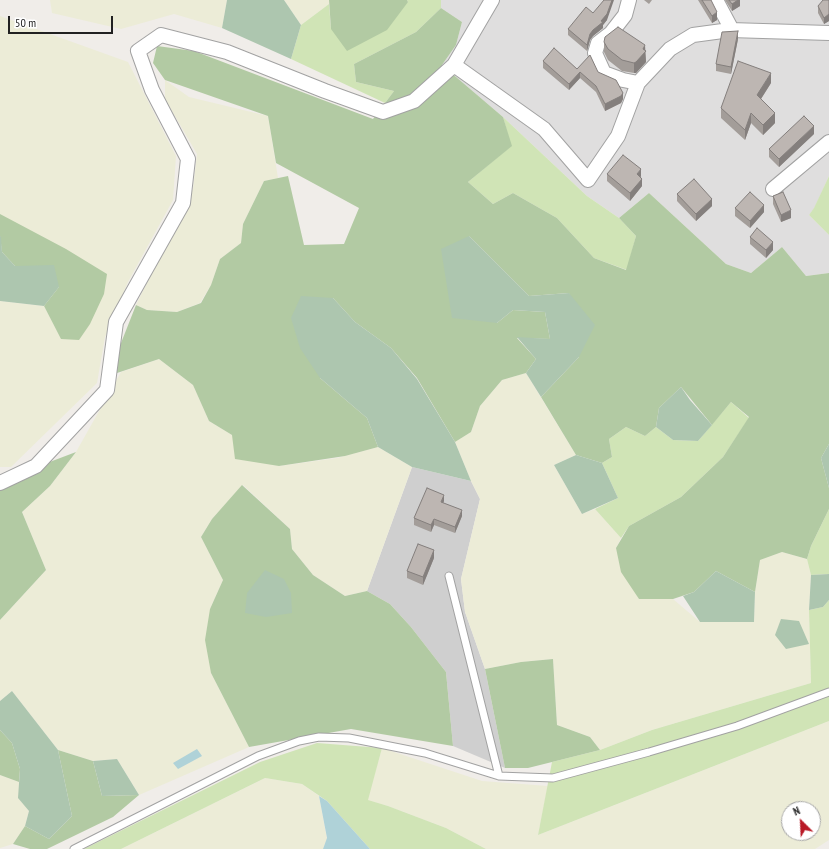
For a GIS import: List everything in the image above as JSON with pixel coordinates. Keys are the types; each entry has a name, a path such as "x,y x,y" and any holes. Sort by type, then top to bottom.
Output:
{"street":[{"path":"0,483 36,466 107,390 116,322 183,202 188,159 152,90 138,51 161,35 227,52 325,91 383,112 414,101 454,65 492,0"},
{"path":"629,0 625,15 611,33 598,43 595,53 604,73 623,80 638,82"},
{"path":"716,0 732,30"},
{"path":"454,65 544,129 588,180 618,136 638,82 670,49 692,35 732,30 829,33"},
{"path":"773,189 829,142"}],"lane":[{"path":"449,576 499,776"},
{"path":"74,849 258,756 299,741 319,737 349,738 425,753 499,776 553,778 737,726 829,692"}],"shaded area":[{"path":"441,0 829,0 829,176 814,209 809,215 829,235 829,273 806,276 782,247 751,273 726,264 649,193 619,218 587,196 503,117 442,65 456,45 462,22 441,8"},
{"path":"412,467 471,481 480,499 461,579 465,612 485,669 505,768 453,746 446,672 411,627 390,604 367,591"}],"green space":[{"path":"50,0 227,0 222,28 174,14 121,29 52,13"},
{"path":"227,0 284,0 301,25 291,59 222,28"},
{"path":"284,0 329,0 329,4 301,25"},
{"path":"329,0 407,0 408,2 387,30 347,51 331,29"},
{"path":"407,0 441,0 441,8 416,32 354,64 356,82 394,91 385,103 291,59 301,25 329,4 331,29 408,2"},
{"path":"441,8 462,22 456,45 442,65 503,117 512,146 468,182 493,204 513,193 557,218 594,258 626,270 636,236 619,218 649,193 726,264 751,273 782,247 806,276 829,273 829,444 821,458 829,488 829,509 811,546 807,559 782,552 760,560 755,592 716,571 694,592 673,599 639,599 621,572 616,548 629,526 681,497 723,457 749,417 731,402 712,425 681,387 659,408 656,427 645,436 626,427 609,439 612,457 602,463 576,455 541,397 579,357 569,293 529,296 469,236 497,323 513,310 545,312 550,339 517,338 536,359 526,373 502,380 480,406 471,432 455,442 417,378 391,348 355,322 333,298 320,378 367,418 378,447 345,456 279,466 235,459 232,435 209,421 193,385 159,359 108,376 136,305 147,310 177,312 201,303 211,285 220,259 241,243 243,224 264,181 288,176 304,245 344,244 359,208 276,163 268,116 165,80 153,63 157,46 194,51 373,119 394,91 356,82 354,64 416,32"},
{"path":"0,16 128,62 176,156 173,200 128,282 105,337 97,383 11,467 0,467 0,301 44,306 61,338 0,214"},
{"path":"165,80 189,97 268,116 278,178 264,181 243,224 241,243 220,259 211,285 200,303 177,312 147,310 136,305 193,189 197,154 165,99"},
{"path":"503,117 587,196 619,218 636,236 627,270 594,258 557,218 513,193 493,204 468,182 511,146"},
{"path":"829,176 829,235 809,215 814,208"},
{"path":"0,214 66,249 107,274 104,294 90,324 79,340 61,339 44,306 59,287 15,266 2,252"},
{"path":"0,236 2,252 15,266 54,265 59,287 44,306 0,301"},
{"path":"469,236 529,296 569,293 595,325 579,357 541,397 526,373 536,359 517,337 550,339 545,312 513,310 497,323 452,318 441,249"},
{"path":"301,296 333,298 355,322 391,348 417,379 455,442 471,481 412,467 378,447 367,418 320,378 300,348 291,318"},
{"path":"159,359 193,385 209,421 279,466 337,458 378,447 412,467 367,591 345,596 313,575 292,549 290,529 243,485 212,519 201,537 223,580 210,609 211,673 249,747 139,795 117,759 93,761 58,750 12,691 0,701 0,620 46,570 22,512 50,486 76,452 121,372"},
{"path":"526,373 576,455 554,465 582,514 595,509 621,538 616,548 639,599 673,599 700,622 754,622 755,592 760,560 782,552 807,559 811,575 809,610 811,683 652,730 600,750 590,737 557,725 553,659 521,662 485,669 465,612 461,579 480,499 455,442 471,432 480,406 502,380"},
{"path":"681,387 690,400 712,425 698,441 673,440 656,427 659,408"},
{"path":"731,402 749,418 723,457 681,497 629,526 621,538 595,509 618,498 602,463 612,457 609,439 626,427 645,436 656,427 673,440 698,441"},
{"path":"829,444 829,488 821,458"},
{"path":"76,452 50,486 22,512 46,570 0,620 0,489 47,463"},
{"path":"576,455 602,463 618,498 582,514 554,465"},
{"path":"242,485 290,529 292,549 313,575 345,596 367,591 390,604 411,627 446,672 453,746 351,729 249,747 211,673 205,640 210,609 223,580 201,537 212,519"},
{"path":"829,509 829,574 811,575 807,559 811,546"},
{"path":"265,570 284,579 291,593 292,613 266,617 245,613 247,593"},
{"path":"716,571 755,592 754,622 700,622 683,596 694,592"},
{"path":"829,574 829,600 823,607 809,610 811,575"},
{"path":"829,600 829,721 538,835 552,762 600,750 652,730 811,683 809,610 823,607"},
{"path":"781,619 799,621 809,644 786,649 775,635"},
{"path":"553,659 557,725 590,737 600,750 528,768 505,768 485,669 521,662"},
{"path":"12,691 58,750 72,816 49,839 25,826 29,811 18,798 20,769 12,743 0,730 0,701"},
{"path":"829,721 829,840 815,849 486,849 446,828 388,806 367,800 382,748 482,781 548,786 538,835"},
{"path":"0,730 12,743 20,769 19,782 0,775"},
{"path":"317,743 382,748 368,800 446,828 486,849 370,849 327,801 302,784 265,778 121,849 84,849 260,762"},
{"path":"58,750 93,761 102,796 139,795 113,817 47,849 30,849 13,844 25,826 49,839 72,816"},
{"path":"117,759 139,795 102,796 93,761"},
{"path":"0,775 19,782 19,798 29,811 25,826 13,844 0,848"},
{"path":"265,778 302,784 319,796 327,839 323,849 121,849"}],"water":[{"path":"197,749 202,756 178,769 173,763"},
{"path":"319,796 327,801 370,849 323,849 327,838"}],"building":[{"path":"604,0 612,0 607,14 601,21 603,22 590,34 587,45 568,29 586,7 593,13"},
{"path":"702,0 711,0 717,12 712,16"},
{"path":"729,0 738,0 732,4"},
{"path":"823,0 829,0 829,14 824,18 818,6"},
{"path":"618,27 645,45 643,49 646,51 634,63 622,60 608,49 604,42 605,37"},
{"path":"738,31 731,67 716,64 722,32"},
{"path":"554,48 577,69 590,55 598,72 616,80 623,93 621,96 605,104 596,86 580,72 569,84 543,61"},
{"path":"738,61 771,73 757,95 775,113 763,125 751,113 745,130 721,108"},
{"path":"804,116 814,126 779,159 769,149"},
{"path":"623,155 641,169 637,174 642,179 630,193 607,174"},
{"path":"694,179 712,199 696,214 677,194"},
{"path":"750,192 764,205 750,221 735,208"},
{"path":"783,192 791,210 781,215 773,196"},
{"path":"757,228 773,242 766,250 750,237"},
{"path":"427,488 444,495 441,502 462,510 455,527 434,519 431,525 414,518"},
{"path":"418,544 434,550 423,577 407,571"}]}
